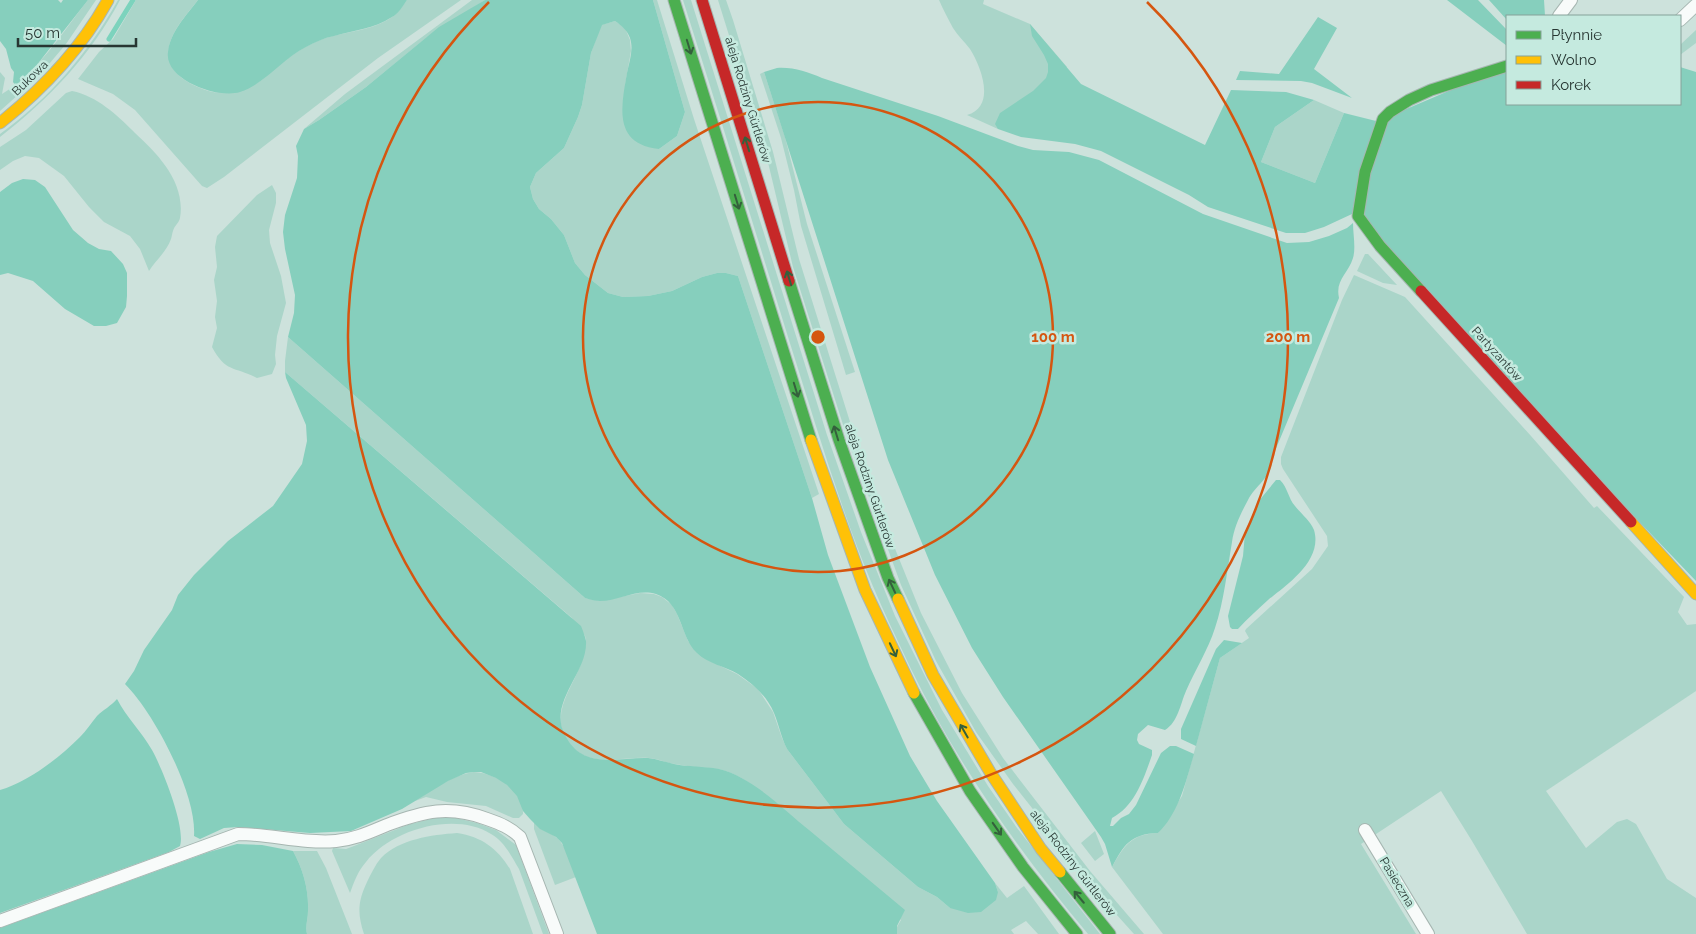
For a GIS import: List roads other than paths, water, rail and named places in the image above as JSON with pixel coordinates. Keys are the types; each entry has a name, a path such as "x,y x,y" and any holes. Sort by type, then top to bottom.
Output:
{"main road":[{"name":"Bukowa","path":"0,123 35,94 62,66 87,34 108,0"},
{"path":"674,0 815,452 865,590 919,704 970,792 1023,867 1078,934"},
{"name":"aleja Rodziny Gürtlerów","path":"702,0 839,440 888,578 933,675 990,772 1042,849 1110,934"},
{"name":"Partyzantów","path":"1506,66 1461,79 1414,98 1393,110 1383,119 1366,172 1358,216 1362,224 1380,246 1696,594"}],"street":[{"path":"1560,15 1571,0"},
{"path":"1681,19 1696,5"},
{"path":"0,921 238,834 256,834 313,842 336,841 356,838 425,813 452,810 467,812 496,822 508,827 520,837 557,934"},
{"name":"Pasieczna","path":"1365,830 1428,934"}],"waterway":[{"path":"109,39 133,0"}]}
